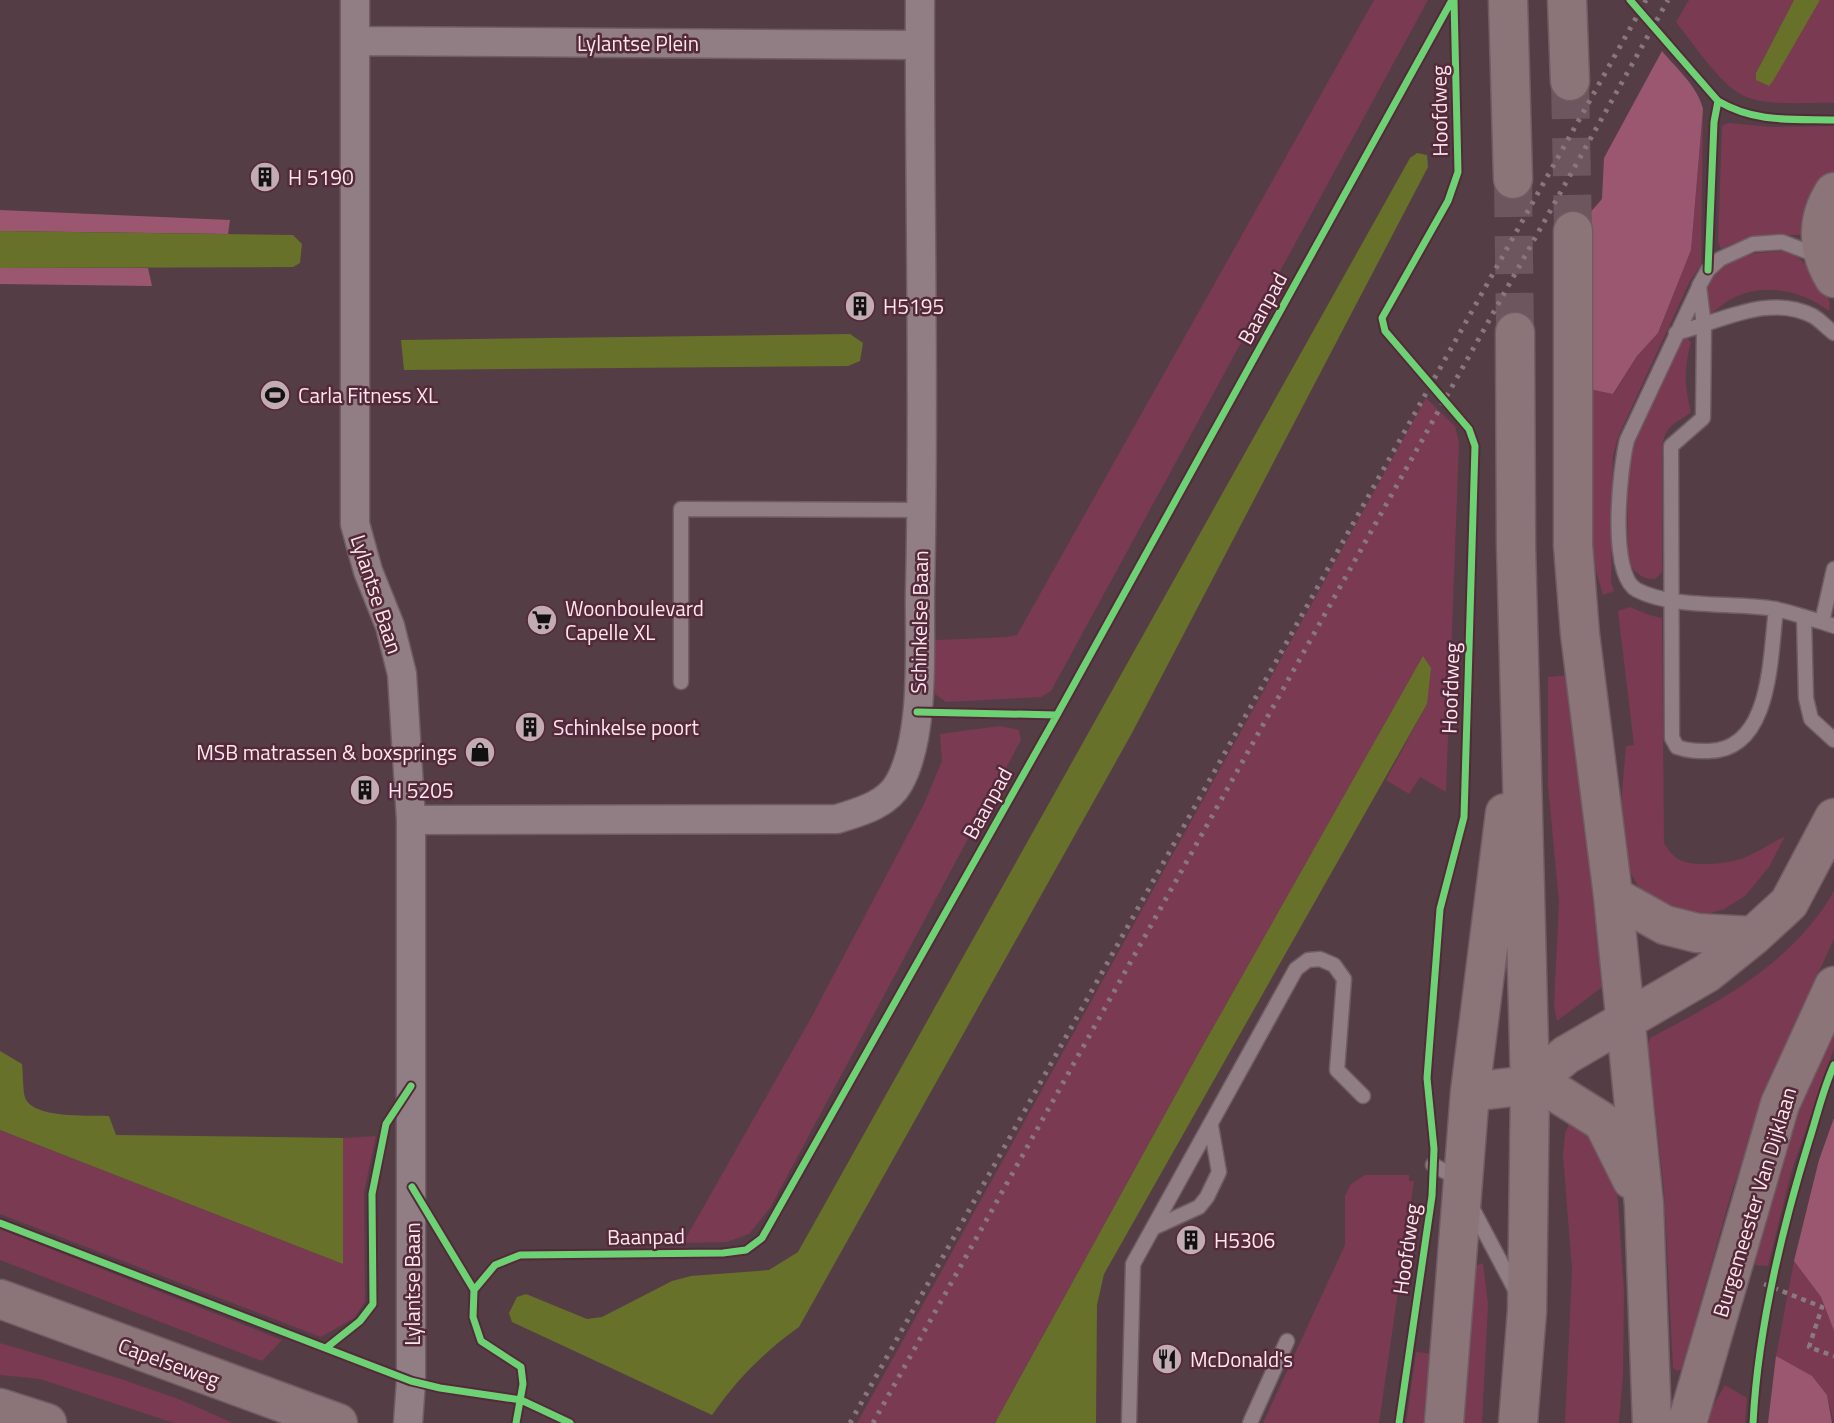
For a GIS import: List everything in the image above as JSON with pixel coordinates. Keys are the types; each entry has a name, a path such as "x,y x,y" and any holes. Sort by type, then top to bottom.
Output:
{"main road":[{"path":"1508,0 1513,179"},
{"path":"1567,0 1570,80"},
{"path":"1829,267 1820,234 1821,223 1834,192"},
{"path":"1573,231 1573,545 1580,634 1613,896 1644,1205 1652,1423"},
{"path":"1515,332 1516,545 1530,1085 1527,1311 1518,1423"},
{"path":"1444,1423 1470,1092 1521,682"},
{"path":"1530,1085 1566,1055 1707,973 1753,936 1789,903 1834,817"},
{"path":"1613,896 1665,925 1697,933 1753,936"},
{"name":"Burgemeester Van Dijklaan","path":"1687,1423 1780,1104 1834,986"},
{"path":"1470,1092 1530,1085 1555,1092 1604,1122 1644,1205"},
{"name":"Capelseweg","path":"0,1299 338,1423"},
{"path":"0,1408 47,1423"}],"street":[{"name":"Lylantse Baan","path":"355,0 355,524 368,571 390,626 402,674 411,820 412,1357 408,1423"},
{"name":"Schinkelse Baan","path":"411,820 824,820 837,819 873,808 898,785 911,754 917,712 922,510 920,0"},
{"name":"Lylantse Plein","path":"356,41 920,46"}],"lane":[{"path":"1829,267 1782,243 1753,244 1720,259 1708,270 1627,440 1621,475 1619,555 1627,578 1635,589 1670,599 1776,609 1828,624 1834,569"},
{"path":"1699,286 1704,326 1703,418 1671,446 1672,738 1677,747 1689,752 1722,751 1737,744 1753,728 1766,690 1776,609"},
{"path":"1676,333 1759,307 1785,307 1813,316 1834,333"},
{"path":"681,682 681,509 922,510"},
{"path":"1804,618 1806,698 1811,719 1834,740"},
{"path":"1129,1423 1133,1265 1296,969 1308,960 1320,959 1335,965 1344,979 1337,1070 1363,1096"},
{"path":"1153,1228 1199,1207 1206,1197 1219,1172 1212,1125"},
{"path":"1433,1165 1448,1173 1462,1189 1527,1311"},
{"path":"1250,1423 1287,1341"}],"path":[{"path":"1757,1281 1822,1307 1808,1347 1834,1356"}],"shaded area":[{"path":"1374,0 1428,0 1051,691 1041,697 946,702 935,694 935,640 1017,635"},
{"path":"1689,0 1794,0 1756,73 1768,86 1820,0 1834,0 1834,103 1762,101 1751,99 1734,90 1707,62 1676,22"},
{"path":"1794,0 1820,0 1769,86 1756,80 1756,73"},
{"path":"1662,51 1692,86 1703,109 1691,250 1658,333 1637,356 1613,394 1589,389 1588,215 1602,199 1604,158"},
{"path":"1703,109 1701,265 1690,281 1618,437 1613,456 1611,582 1614,591 1603,595 1589,548 1589,389 1614,394 1637,356 1658,333 1691,250"},
{"path":"1728,123 1772,127 1834,126 1834,176 1808,234 1753,238 1721,249 1718,242 1722,126"},
{"path":"1417,153 1427,155 1428,167 1132,733 799,1327 752,1367 712,1415 512,1322 509,1313 517,1297 526,1294 587,1319 602,1317 672,1281 691,1276 769,1270 798,1252 1410,158"},
{"path":"0,210 230,220 228,234 0,231"},
{"path":"0,231 293,235 302,244 300,263 293,267 0,268"},
{"path":"1790,251 1810,269 1823,286 1829,311 1794,293 1769,290 1744,294 1709,314 1704,290 1713,277 1731,261 1751,254"},
{"path":"0,268 148,268 152,286 0,284"},
{"path":"850,334 863,343 860,361 848,366 404,370 401,340"},
{"path":"1686,337 1691,342 1686,377 1691,412 1673,424 1662,446 1662,572 1655,579 1650,579 1638,574 1628,561 1627,464 1632,446 1682,338"},
{"path":"1426,398 1455,426 1459,443 1446,792 1420,777 1409,794 1386,780 1427,704 1423,657 1202,1047 995,1423 857,1423"},
{"path":"1630,607 1662,618 1664,843 1668,849 1675,857 1685,862 1716,864 1746,857 1785,836 1769,867 1745,896 1724,909 1698,917 1656,901 1638,886 1626,864 1620,815 1626,746 1634,745 1618,611"},
{"path":"1423,656 1431,668 1427,704 1104,1274 1097,1305 1096,1423 995,1423 1202,1047"},
{"path":"1568,675 1605,985 1557,1021 1554,1005 1559,902 1548,786 1548,677"},
{"path":"999,726 1019,730 1021,740 770,1208 749,1234 727,1242 683,1243 811,1018 924,804 942,761 940,734"},
{"path":"1834,891 1834,939 1775,1067 1731,1194 1682,1369 1677,1371 1673,1368 1664,1191 1648,1044 1650,1038 1703,1010 1753,978 1798,939"},
{"path":"1834,1019 1834,1048 1791,1173 1768,1266 1755,1265 1758,1227 1779,1156"},
{"path":"0,1051 22,1064 24,1095 30,1104 38,1109 62,1114 109,1116 116,1135 343,1138 343,1264 0,1130"},
{"path":"1575,1112 1607,1144 1618,1200 1624,1292 1623,1374 1619,1423 1565,1423 1572,1270 1563,1154 1565,1133"},
{"path":"1834,1118 1834,1331 1821,1297 1794,1261 1819,1160"},
{"path":"0,1130 343,1264 343,1138 376,1136 364,1192 365,1302 354,1318 321,1337 0,1214"},
{"path":"1365,1175 1409,1175 1409,1181 1414,1181 1379,1423 1263,1423 1345,1245 1345,1196 1351,1184"},
{"path":"0,1229 282,1340 262,1361 0,1260"},
{"path":"1794,1261 1821,1297 1834,1331 1834,1423 1827,1395 1776,1356"},
{"path":"1483,1263 1488,1304 1482,1423 1460,1423 1472,1267"},
{"path":"0,1343 121,1379 181,1400 233,1423 174,1423 40,1379 0,1375"},
{"path":"1416,1352 1434,1354 1428,1423 1406,1423"},
{"path":"1776,1356 1812,1376 1827,1395 1832,1423 1768,1423"},
{"path":"1725,1385 1747,1398 1745,1423 1703,1423"}],"tunnel":[{"path":"1570,81 1573,231"},
{"path":"1513,179 1515,332"}],"railway":[{"path":"850,1423 1646,0"},
{"path":"873,1423 1668,0"}],"cycle path":[{"name":"Hoofdweg","path":"516,1423 523,1384 521,1367 481,1341 473,1317 474,1290 495,1265 520,1255 723,1253 746,1250 762,1238 1057,715 1452,0"},
{"name":"Hoofdweg","path":"1399,1423 1432,1196 1434,1149 1427,1078 1440,909 1464,817 1475,446 1469,429 1385,331 1382,318 1448,201 1458,172 1454,0"},
{"path":"1630,0 1718,101 1760,116 1834,120"},
{"path":"1708,270 1714,122 1718,101"},
{"path":"917,712 1057,715"},
{"path":"1753,1423 1760,1352 1772,1280 1799,1175 1834,1065"},
{"path":"326,1348 360,1321 373,1304 372,1194 386,1124 411,1086"},
{"path":"412,1187 474,1290"},
{"path":"0,1223 411,1381 521,1400 570,1423"}],"place":[{"name":"H 5190","path":"265,177"},
{"name":"H5195","path":"860,306"},
{"name":"Carla Fitness XL","path":"275,395"},
{"name":"Woonboulevard Capelle XL","path":"542,620"},
{"name":"Schinkelse poort","path":"530,727"},
{"name":"MSB matrassen & boxsprings","path":"480,752"},
{"name":"H 5205","path":"365,790"},
{"name":"H5306","path":"1191,1240"},
{"name":"McDonald's","path":"1167,1359"}]}
